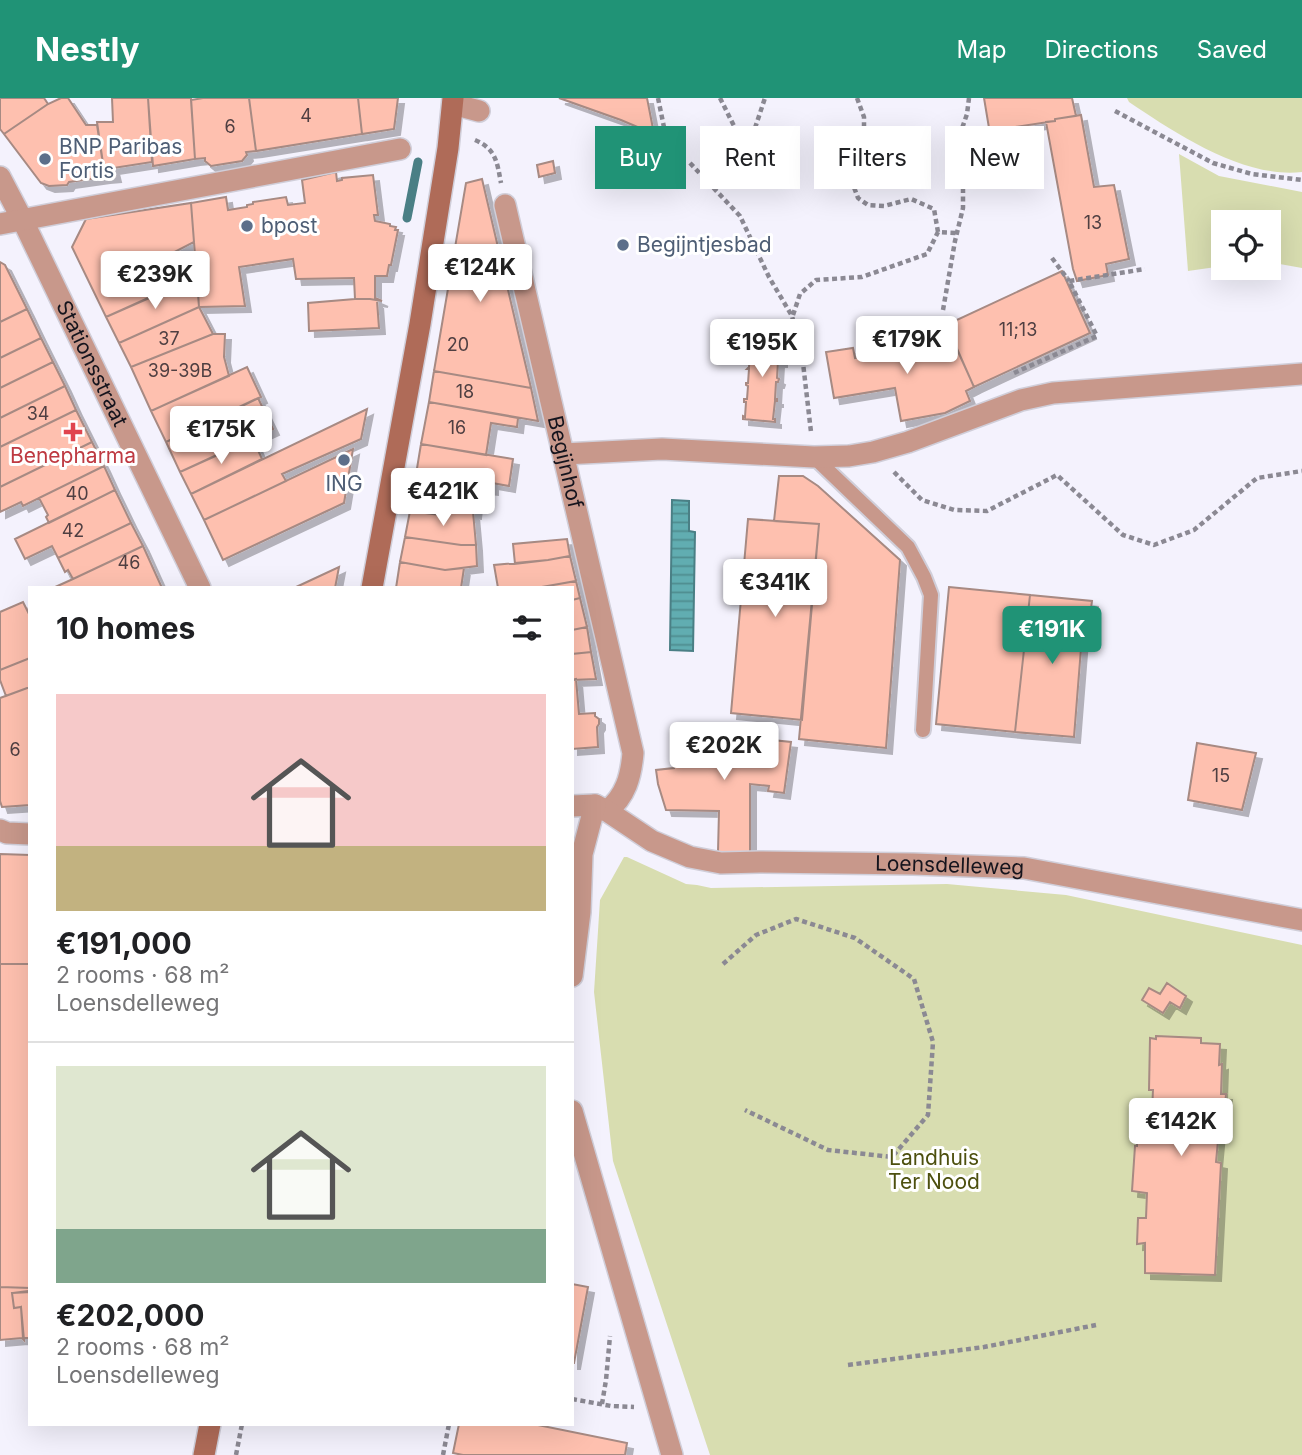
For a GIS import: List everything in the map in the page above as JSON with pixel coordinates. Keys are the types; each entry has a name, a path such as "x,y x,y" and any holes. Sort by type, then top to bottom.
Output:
{"main road":[{"path":"372,586 420,324 450,136 453,101"},
{"path":"204,1455 210,1426"}],"street":[{"path":"453,101 479,111"},
{"path":"0,224 400,149"},
{"name":"Stationsstraat","path":"0,177 200,586"},
{"name":"Begijnhof","path":"505,205 633,753 631,775 626,787 616,804 601,808"},
{"path":"564,454 662,449 842,457 908,442 1021,400 1053,393 1302,374"},
{"path":"574,806 601,808 583,854 574,960"},
{"name":"Loensdelleweg","path":"601,808 652,841 690,857 721,863 913,864 1024,868 1302,920"},
{"path":"0,830 7,834 28,834"},
{"path":"574,1118 671,1455"}],"lane":[{"path":"814,457 908,547 924,577 931,595 923,730"}],"path":[{"path":"658,98 664,126"},
{"path":"720,98 735,126"},
{"path":"756,126 765,98"},
{"path":"792,316 800,294 816,280 862,277 927,254 938,232 934,209 911,199 884,206 868,205 859,198 852,182 856,160 864,141 864,117 857,98"},
{"path":"943,310 963,208 963,183 955,163 969,98"},
{"path":"1115,111 1213,163 1252,174 1302,180"},
{"path":"450,136 473,139 485,144 495,157 505,205"},
{"path":"690,163 740,216 792,316 803,363 814,457"},
{"path":"938,232 957,233"},
{"path":"1013,373 1097,337 1069,281 1052,258"},
{"path":"1069,281 1145,269"},
{"path":"873,452 922,500 954,510 987,511 1057,475 1123,535 1154,545 1194,530 1257,478 1302,471"},
{"path":"723,964 756,935 796,919 855,938 914,979 933,1042 928,1115 892,1157 828,1150 745,1110"},
{"path":"602,1404 612,1315 629,1309"},
{"path":"848,1365 984,1347 1096,1325"},
{"path":"574,1399 636,1407 657,1403"},
{"path":"236,1455 242,1426"},
{"path":"443,1455 449,1426"}],"green space":[{"path":"1127,98 1302,98 1302,172 1280,172 1234,161 1189,140 1129,102"},
{"path":"1179,154 1219,176 1302,192 1302,268 1281,264 1281,210 1211,210 1211,268 1188,271"},
{"name":"Landhuis Ter Nood","path":"624,857 686,884 711,888 947,884 1066,895 1302,945 1302,1455 710,1455 613,1161 594,992 600,900"}],"water":[{"path":"672,500 689,501 689,531 695,532 693,651 670,650"}],"building":[{"path":"0,98 44,98 48,104 4,134 0,129"},
{"path":"61,98 68,98 86,125 97,125 105,177 69,182 67,185 49,186 41,183 4,134"},
{"path":"112,98 148,98 152,162 113,168 115,176 105,177 97,122 113,122"},
{"path":"148,98 191,98 195,159 153,166"},
{"path":"249,98 256,151 246,152 247,155 242,161 211,166 205,158 195,159 191,100"},
{"path":"249,98 358,98 362,134 256,151"},
{"path":"358,98 398,98 394,129 362,134"},
{"path":"559,98 647,98 652,126 635,126"},
{"path":"984,98 1072,98 1076,116 1022,126 989,126"},
{"path":"1081,115 1094,187 1114,185 1129,259 1106,264 1108,275 1077,281 1046,122"},
{"path":"553,161 555,173 539,177 537,165"},
{"path":"336,172 337,181 342,178 373,175 378,215 374,215 375,221 390,224 398,230 387,276 375,276 375,298 382,301 355,299 354,278 296,279 293,259 239,267 245,306 199,307 191,203 226,197 228,210 247,207 253,202 286,197 288,205 305,203 302,180"},
{"path":"482,179 531,388 434,371 466,183"},
{"path":"191,203 194,242 155,262 166,290 106,317 72,247 86,219"},
{"path":"0,262 5,265 27,309 0,322"},
{"path":"1062,271 1090,333 974,387 946,325"},
{"path":"197,277 199,307 119,343 106,317"},
{"path":"355,299 382,301 377,301 379,328 309,331 308,303"},
{"path":"199,307 213,334 131,367 119,343"},
{"path":"27,309 41,338 0,358 0,322"},
{"path":"947,326 974,387 966,391 970,401 945,413 901,421 895,388 834,398 826,352 853,348 855,358 927,345 924,337"},
{"path":"213,334 225,334 224,357 229,376 151,411 131,367"},
{"path":"749,335 780,338 778,359 781,361 778,361 779,379 776,382 777,401 773,419 775,422 743,419 748,386"},
{"path":"41,338 53,362 0,388 0,358"},
{"path":"53,362 65,386 0,418 0,388"},
{"path":"247,367 261,397 166,442 151,411"},
{"path":"434,371 531,388 538,421 429,402"},
{"path":"65,386 76,410 0,447 0,418"},
{"path":"258,398 273,429 180,472 166,442"},
{"path":"429,402 518,418 517,427 491,423 486,455 421,444"},
{"path":"367,409 361,439 282,474 286,481 204,520 191,494"},
{"path":"76,410 92,442 0,487 0,447"},
{"path":"253,439 262,459 191,494 180,472"},
{"path":"92,442 104,466 23,506 21,502 0,512 0,487"},
{"path":"421,444 513,459 509,486 492,483 492,489 474,487 473,493 477,494 475,513 448,511 447,516 410,511"},
{"path":"353,449 344,503 223,560 204,520"},
{"path":"104,466 115,490 49,523 39,498"},
{"path":"779,476 803,476 818,486 900,560 886,748 799,739 819,524 774,521"},
{"path":"115,490 131,523 58,558 52,546 25,559 15,539"},
{"path":"410,511 447,516 448,511 473,512 476,545 405,537"},
{"path":"748,519 819,524 802,720 731,713"},
{"path":"131,523 143,546 73,579 68,570 65,572 58,558"},
{"path":"405,537 476,545 477,566 445,570 400,562"},
{"path":"567,539 570,556 515,564 513,544"},
{"path":"143,546 161,586 57,586"},
{"path":"570,556 576,581 547,586 498,586 494,565"},
{"path":"400,562 445,570 464,568 461,586 396,586"},
{"path":"339,567 335,586 298,586"},
{"path":"576,581 580,598 574,600 574,586 548,586"},
{"path":"949,587 1030,595 1015,732 936,724"},
{"path":"1030,595 1092,601 1089,624 1083,623 1074,737 1015,732"},
{"path":"580,598 587,627 574,630 574,600"},
{"path":"23,602 28,612 28,659 0,670 0,612"},
{"path":"587,627 591,652 574,654 574,630"},
{"path":"591,652 596,679 574,680 574,654"},
{"path":"28,659 28,688 6,696 0,680 0,670"},
{"path":"574,680 579,714 595,713 599,719 598,747 574,749"},
{"path":"28,688 28,805 2,807 0,801 0,698"},
{"path":"733,736 791,742 784,793 768,791 769,786 750,784 750,853 718,852 719,811 666,810 658,784 656,770 674,768 672,746"},
{"path":"1197,743 1256,753 1242,810 1188,800"},
{"path":"0,854 28,855 28,964 0,964"},
{"path":"0,964 28,964 28,1288 0,1287"},
{"path":"1167,983 1186,996 1180,1008 1170,1002 1163,1013 1142,1000 1149,988 1160,994"},
{"path":"1156,1036 1201,1038 1201,1043 1220,1044 1221,1094 1226,1094 1223,1130 1219,1130 1216,1162 1221,1163 1215,1275 1145,1273 1145,1243 1137,1244 1138,1218 1146,1218 1147,1193 1132,1191 1135,1146 1137,1131 1151,1132 1153,1090 1149,1090 1150,1038 1156,1039"},
{"path":"574,1284 588,1287 574,1363"},
{"path":"0,1287 28,1288 28,1292 12,1293 14,1308 21,1307 24,1340 0,1340"},
{"path":"28,1291 28,1338 23,1338 21,1307 14,1308 12,1293"},
{"path":"459,1426 543,1426 627,1443 625,1455 453,1453"}],"waterway":[{"path":"407,218 418,162"}],"place":[{"name":"BNP Paribas Fortis","path":"45,159"},
{"name":"bpost","path":"247,226"},
{"name":"Begijntjesbad","path":"623,245"},
{"name":"Benepharma","path":"73,432"},
{"name":"ING","path":"344,460"}]}
